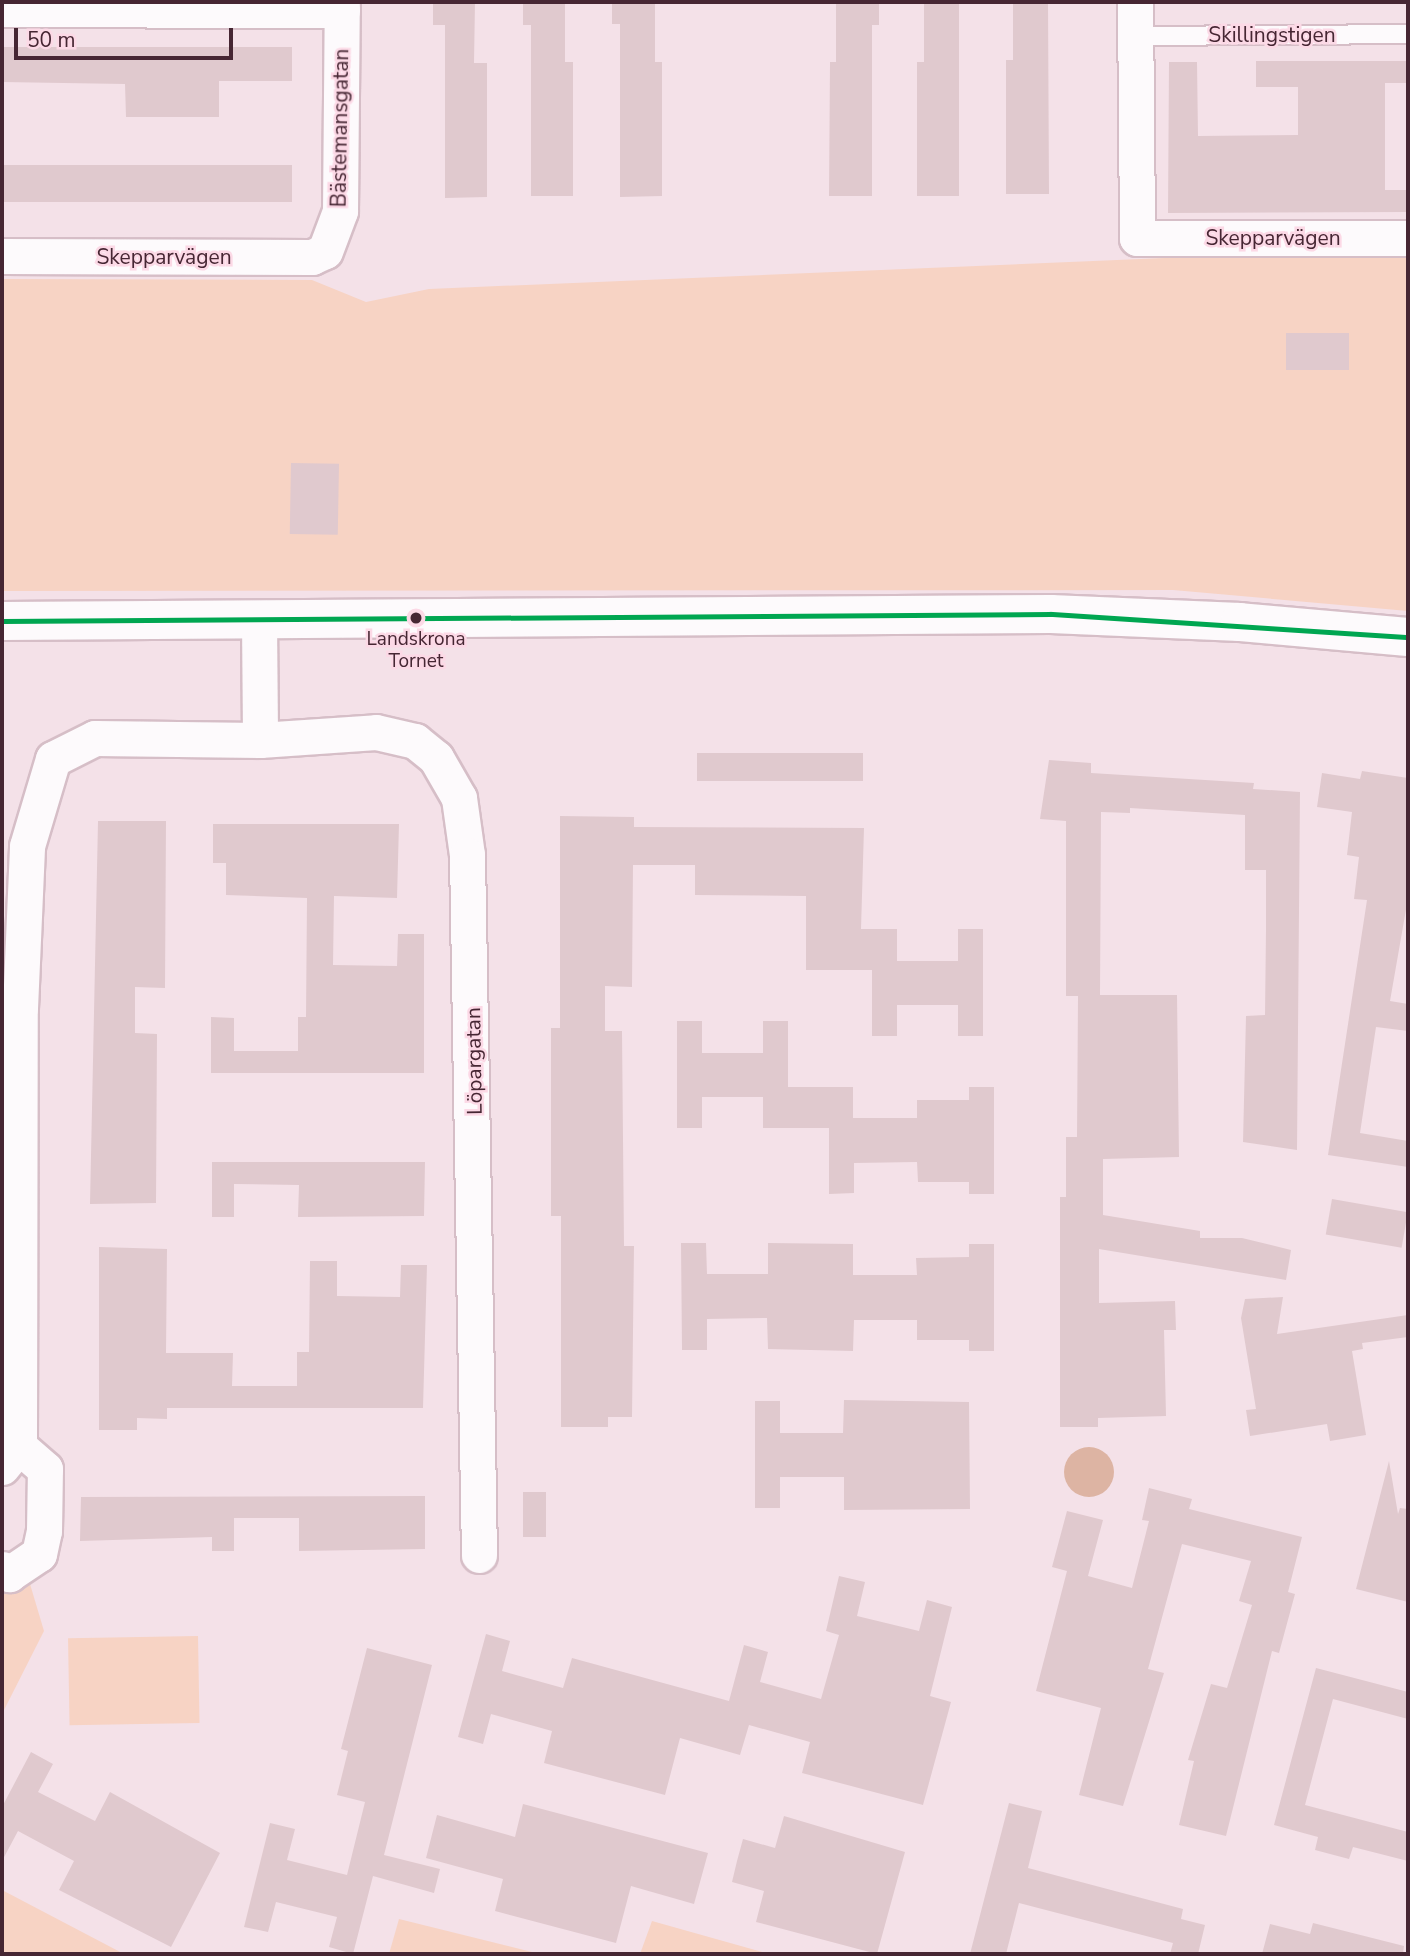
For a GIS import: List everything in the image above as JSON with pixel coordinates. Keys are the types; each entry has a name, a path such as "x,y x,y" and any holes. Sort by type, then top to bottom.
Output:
{"street":[{"path":"2,9 342,6"},
{"name":"Bästemansgatan","path":"326,251 340,211 342,6"},
{"name":"Skepparvägen","path":"1135,19 1137,238 1408,238"},
{"name":"Skepparvägen","path":"2,257 312,257 326,251"},
{"path":"2,621 1051,614 1267,623 1408,638"},
{"path":"259,620 260,740"},
{"name":"Löpargatan","path":"2,1569 9,1574 39,1554 44,1531 45,1469 10,1456 20,1008 27,846 40,789 53,759 95,738 260,740 376,732 415,741 436,758 459,798 467,855 474,994 479,1555"}],"lane":[{"name":"Skillingstigen","path":"1135,19 1408,34"}],"shaded area":[{"path":"1236,255 1408,255 1408,611 1173,590 2,591 2,279 312,280 366,302 429,289"},
{"path":"1089,1447 1107,1454 1114,1472 1107,1490 1089,1497 1071,1490 1064,1472 1071,1454"},
{"path":"30,1584 44,1631 2,1714 2,1585"},
{"path":"198,1636 200,1723 70,1725 68,1638"},
{"path":"2,1890 124,1954 2,1954"},
{"path":"399,1919 540,1954 389,1954"},
{"path":"652,1921 769,1954 640,1954"}],"building":[{"path":"433,2 475,2 474,63 487,63 487,197 445,198 445,25 433,25"},
{"path":"523,2 565,2 565,62 573,62 573,196 531,196 531,25 523,25"},
{"path":"612,2 655,2 655,62 662,62 662,196 620,197 620,24 612,24"},
{"path":"836,2 879,2 879,25 872,25 872,196 829,196 830,62 836,62"},
{"path":"924,2 959,2 959,196 917,196 917,62 924,62"},
{"path":"1013,2 1048,2 1049,194 1006,194 1006,60 1013,60"},
{"path":"2,47 292,47 292,81 219,81 219,117 126,117 125,84 2,82"},
{"path":"1256,61 1408,61 1408,83 1385,83 1385,190 1408,190 1408,212 1168,213 1169,62 1197,62 1198,136 1298,135 1298,87 1256,87"},
{"path":"2,165 292,165 292,202 2,202"},
{"path":"1286,333 1349,333 1349,370 1286,370"},
{"path":"291,463 339,464 338,535 290,534"},
{"path":"697,753 863,753 863,781 697,781"},
{"path":"1049,760 1091,763 1091,773 1254,783 1253,789 1300,792 1297,1150 1243,1142 1246,1016 1265,1015 1266,929 1266,870 1245,870 1245,815 1130,808 1130,813 1101,812 1100,995 1177,995 1179,1157 1103,1159 1103,1215 1200,1231 1200,1238 1242,1238 1291,1250 1286,1280 1099,1249 1099,1303 1175,1301 1176,1330 1164,1330 1166,1416 1098,1418 1098,1427 1060,1427 1060,1197 1066,1197 1066,1137 1077,1137 1078,996 1066,996 1066,821 1040,819"},
{"path":"1362,771 1408,778 1408,898 1390,1001 1408,1004 1408,1031 1376,1027 1360,1133 1408,1141 1408,1167 1328,1155 1367,900 1354,899 1359,857 1347,855 1352,812 1317,807 1322,773 1360,779"},
{"path":"560,816 634,817 634,827 864,828 861,929 897,929 897,961 958,961 958,929 983,929 983,1036 958,1036 958,1005 897,1005 897,1036 872,1036 872,970 806,970 806,896 695,895 695,865 633,865 632,987 605,986 605,1031 622,1031 624,1246 634,1246 632,1417 608,1417 608,1427 561,1427 561,1216 551,1216 551,1028 560,1028"},
{"path":"98,821 166,821 165,988 135,987 135,1033 157,1034 156,1203 90,1204"},
{"path":"213,824 399,824 397,898 334,896 333,965 397,966 398,934 424,934 424,1073 211,1073 211,1017 234,1018 234,1051 298,1051 298,1017 306,1017 307,898 226,895 226,863 213,863"},
{"path":"677,1021 702,1021 702,1053 763,1053 763,1021 788,1021 788,1087 853,1087 853,1118 917,1118 917,1100 969,1100 969,1087 994,1087 994,1194 969,1194 969,1182 918,1182 917,1162 854,1163 854,1193 829,1194 829,1128 763,1128 763,1097 702,1097 702,1128 677,1128"},
{"path":"212,1162 425,1162 424,1216 298,1217 299,1185 234,1184 234,1217 212,1217"},
{"path":"1332,1199 1408,1212 1402,1248 1326,1234"},
{"path":"681,1243 706,1243 707,1274 768,1274 768,1243 853,1244 853,1275 917,1275 916,1258 969,1257 969,1244 994,1244 994,1351 969,1351 969,1340 917,1340 917,1320 854,1320 853,1351 768,1349 767,1318 707,1319 707,1350 682,1350"},
{"path":"99,1247 167,1249 166,1353 233,1353 232,1386 297,1386 297,1352 309,1352 310,1261 337,1261 337,1296 400,1297 401,1265 427,1265 423,1408 167,1408 167,1419 137,1418 137,1430 99,1430"},
{"path":"1283,1297 1277,1334 1408,1315 1408,1337 1362,1343 1363,1349 1352,1351 1366,1435 1330,1441 1327,1424 1250,1436 1246,1410 1256,1409 1241,1318 1245,1299"},
{"path":"844,1400 969,1402 970,1509 844,1510 844,1477 780,1477 780,1508 755,1508 755,1401 780,1401 780,1433 843,1433"},
{"path":"1389,1461 1398,1514 1400,1508 1408,1509 1408,1602 1356,1589"},
{"path":"1149,1488 1192,1499 1189,1509 1302,1537 1288,1592 1295,1594 1279,1653 1272,1651 1226,1836 1179,1825 1194,1761 1188,1760 1211,1684 1227,1688 1252,1605 1239,1601 1251,1561 1182,1544 1148,1669 1164,1673 1123,1806 1079,1795 1101,1708 1036,1691 1067,1571 1052,1567 1067,1511 1103,1520 1088,1576 1132,1588 1149,1521 1142,1520"},
{"path":"523,1492 546,1492 546,1537 523,1537"},
{"path":"425,1496 425,1549 299,1551 299,1518 234,1518 234,1551 212,1551 212,1537 80,1541 81,1497"},
{"path":"839,1576 865,1582 857,1616 919,1631 927,1600 952,1607 930,1696 951,1702 923,1805 802,1773 810,1742 749,1725 740,1755 680,1738 665,1795 544,1763 552,1731 491,1714 483,1744 458,1737 486,1634 510,1641 502,1671 563,1688 572,1658 729,1701 744,1645 768,1652 760,1682 821,1699 839,1635 826,1631"},
{"path":"367,1648 432,1665 384,1855 440,1869 434,1893 373,1876 353,1954 329,1947 337,1917 276,1902 268,1932 244,1927 270,1823 295,1829 287,1860 347,1875 365,1802 337,1795 348,1751 341,1749"},
{"path":"1316,1668 1408,1692 1408,1719 1333,1699 1305,1805 1408,1832 1408,1861 1353,1847 1349,1859 1315,1850 1318,1837 1274,1825"},
{"path":"31,1752 53,1764 38,1792 95,1821 110,1792 220,1853 171,1947 59,1890 74,1861 18,1831 2,1861 2,1807"},
{"path":"1009,1803 1042,1811 1028,1868 1183,1909 1181,1919 1205,1925 1198,1954 1170,1954 1173,1943 1019,1903 1006,1954 970,1954"},
{"path":"523,1804 708,1853 694,1904 631,1886 616,1943 495,1911 503,1879 426,1858 437,1815 515,1837"},
{"path":"784,1816 905,1852 877,1954 756,1922 764,1891 732,1882 737,1861 743,1839 775,1848"},
{"path":"1313,1923 1404,1946 1403,1954 1262,1954 1270,1924 1310,1934"}],"transit line":[{"path":"2,621 1051,614 1408,637"}],"place":[{"name":"Landskrona Tornet","path":"416,618"}]}
